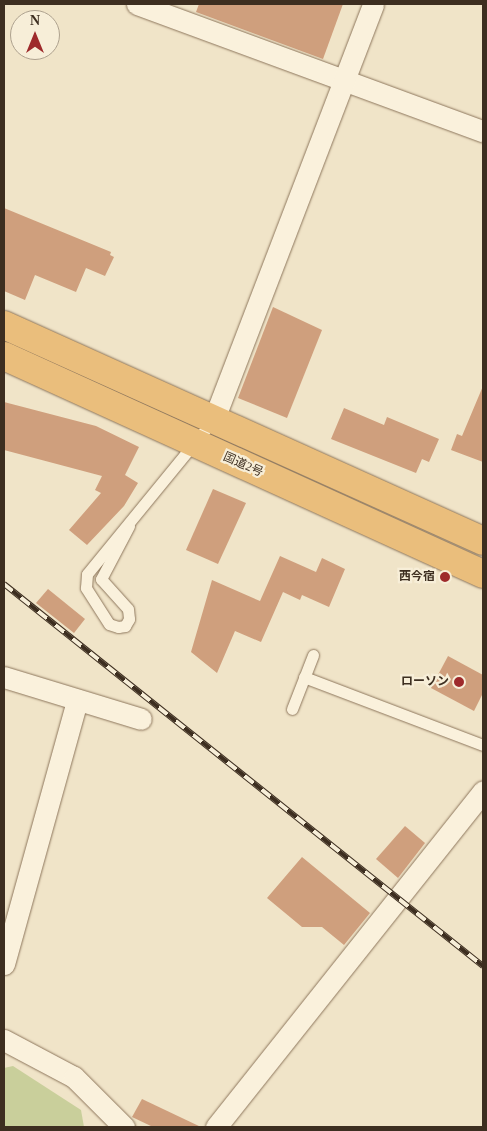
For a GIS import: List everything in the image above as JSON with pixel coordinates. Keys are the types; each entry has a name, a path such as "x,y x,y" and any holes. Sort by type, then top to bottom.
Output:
{"highway":[{"path":"4,325 483,541"},
{"name":"国道2号","path":"4,356 483,574"}],"street":[{"path":"136,4 483,131"},
{"path":"214,419 373,4"},
{"path":"4,677 141,719"},
{"path":"4,959 77,700"},
{"path":"220,1126 483,791"},
{"path":"4,1040 74,1077 124,1127"}],"lane":[{"path":"129,526 102,572 101,579 128,609 129,619 125,626 118,627 109,624 86,588 87,574 129,526 214,419"},
{"path":"292,709 313,655"},
{"path":"304,677 483,745"}],"green space":[{"path":"13,1066 81,1110 84,1127 4,1127 4,1068"}],"building":[{"path":"199,4 343,4 323,59 196,12"},
{"path":"4,208 111,252 110,255 114,257 105,276 86,268 76,292 35,275 25,300 4,291"},
{"path":"273,307 322,330 287,418 238,398"},
{"path":"483,386 483,462 451,450 457,434 462,436"},
{"path":"4,402 96,426 139,447 125,475 138,483 124,506 87,545 69,530 101,493 95,490 102,476 4,450"},
{"path":"344,408 384,425 387,417 439,439 429,462 422,459 416,473 331,439"},
{"path":"213,489 246,503 218,564 186,550"},
{"path":"280,556 316,572 322,558 345,569 329,607 302,595 300,600 283,592 261,642 235,631 217,673 191,652 212,580 260,601"},
{"path":"48,589 85,619 74,633 36,603"},
{"name":"ローソン","path":"448,656 483,675 483,693 474,711 431,688"},
{"path":"405,826 425,843 398,878 376,859"},
{"path":"302,857 370,913 344,945 322,927 302,927 267,898"},
{"path":"142,1099 201,1127 153,1127 132,1117"}],"railway":[{"path":"4,584 483,966"}],"place":[{"name":"西今宿","path":"445,577"},
{"name":"ローソン","path":"459,682"}]}
